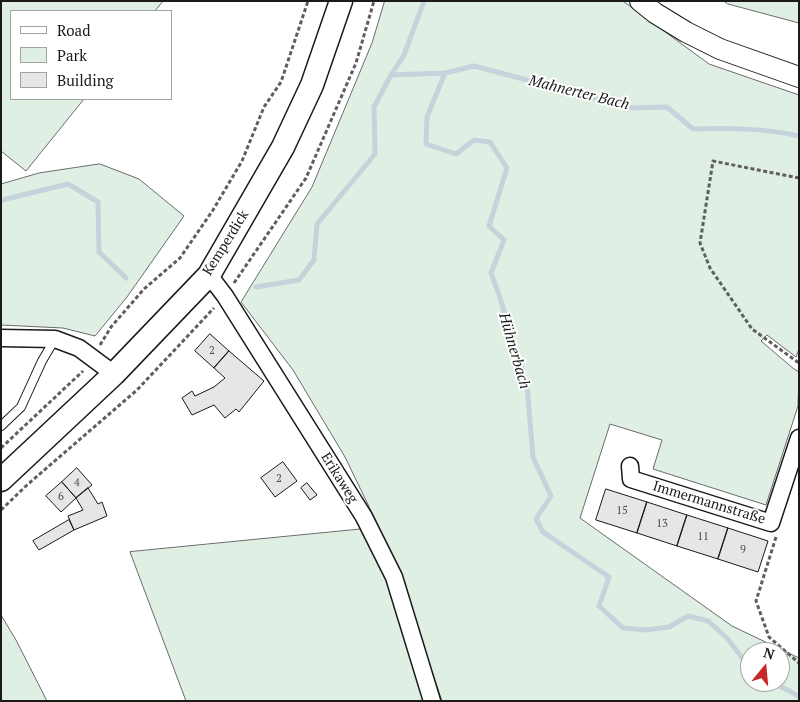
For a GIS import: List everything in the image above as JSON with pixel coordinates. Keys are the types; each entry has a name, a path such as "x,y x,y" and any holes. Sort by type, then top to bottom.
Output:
{"main road":[{"name":"Kemperdick","path":"1,480 114,374 209,274 284,147 312,85 341,1"}],"street":[{"path":"640,1 678,27 720,49 799,77"},
{"name":"Erikaweg","path":"209,274 225,296 364,517 394,578 432,701"},
{"path":"1,338 54,339 80,348 114,374"},
{"name":"Immermannstraße","path":"630,466 631,479 771,523 799,438"}],"lane":[{"path":"1,426 21,407 54,339"}],"path":[{"path":"1,448 81,373 111,327 144,289 180,258 213,210 242,161 264,108 281,82 308,1"},
{"path":"1,510 27,485 137,390 225,296 306,178 356,63 374,1"},
{"path":"798,177 713,161 700,243 710,268 752,329 799,363"},
{"path":"771,523 776,536 756,601 769,637 799,663"}],"green space":[{"path":"1,1 163,1 156,10 10,10 10,100 83,100 26,171 1,151"},
{"path":"385,1 623,1 709,64 799,95 799,349 796,357 767,335 761,341 799,372 798,406 766,505 653,469 662,440 610,424 580,518 732,626 766,642 740,642 740,692 790,692 790,654 799,658 799,701 442,701 390,550 345,457 293,370 241,302 312,187 372,43"},
{"path":"724,1 799,1 799,23 728,4"},
{"path":"100,164 139,179 184,216 127,297 95,336 63,328 1,325 1,184 39,173"},
{"path":"364,529 394,597 427,701 186,701 130,552"},
{"path":"1,615 16,640 47,701 1,701"}],"building":[{"path":"210,334 229,351 214,368 195,351"},
{"path":"229,351 264,381 239,412 236,409 225,418 214,405 192,415 182,398 192,391 195,396 214,387 225,378 214,368"},
{"path":"283,462 297,481 275,497 261,478"},
{"path":"77,468 92,485 76,498 62,482"},
{"path":"62,482 76,498 61,512 46,496"},
{"path":"307,483 317,495 310,500 301,488"},
{"path":"88,488 98,504 102,502 107,516 74,530 68,516 83,510 76,498"},
{"path":"606,489 647,502 637,533 596,520"},
{"path":"647,502 687,515 677,546 637,533"},
{"path":"687,515 728,528 718,559 677,546"},
{"path":"69,520 74,530 39,550 33,541"},
{"path":"728,528 768,541 758,572 718,559"}],"waterway":[{"path":"256,287 299,280 314,260 317,224 375,154 374,107 404,55 424,1"},
{"name":"Mahnerter Bach","path":"445,73 474,66 633,108 667,107 693,129 746,129 773,131 799,136"},
{"name":"Hühnerbach","path":"391,75 445,73 427,117 426,144 456,154 474,140 490,142 507,168 489,226 504,240 491,273 527,385 533,457 551,496 536,519 543,532 609,577 599,606 623,628 646,630 669,627 688,616 708,621 727,638 740,655"},
{"path":"1,201 68,184 98,202 99,252 126,278"},
{"name":"Hühnerbach","path":"790,691 799,697"}]}
